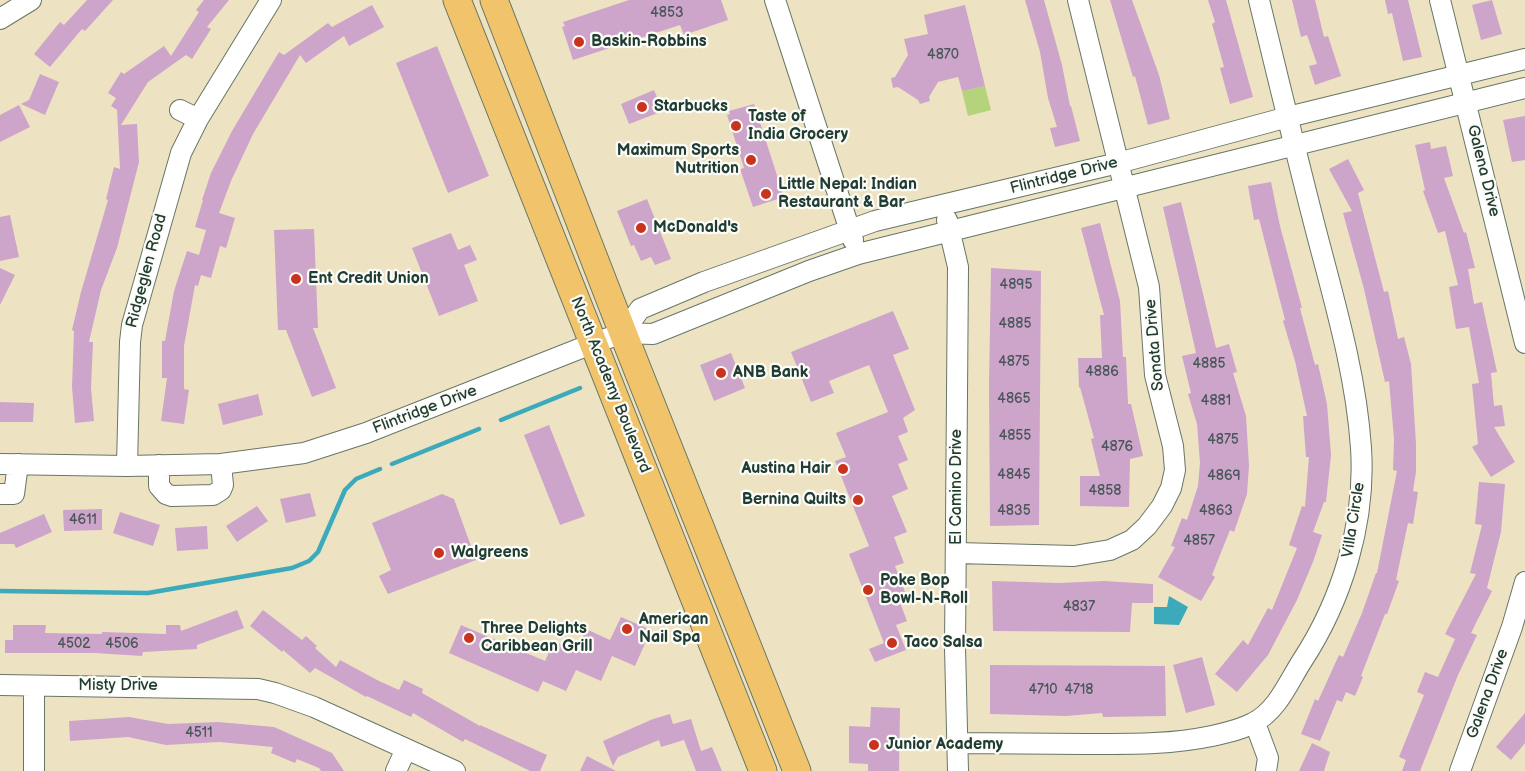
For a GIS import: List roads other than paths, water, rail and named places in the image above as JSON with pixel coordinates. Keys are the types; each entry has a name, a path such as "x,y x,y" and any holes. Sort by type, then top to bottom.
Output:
{"highway":[{"name":"North Academy Boulevard","path":"457,0 764,771"},
{"name":"North Academy Boulevard","path":"494,0 797,771"}],"street":[{"path":"0,19 32,0"},
{"name":"Ridgeglen Road","path":"127,466 130,342 135,309 175,170 198,119 270,0"},
{"path":"775,0 858,254"},
{"name":"Sonata Drive","path":"957,553 1074,556 1110,550 1132,540 1147,526 1162,507 1171,488 1175,470 1173,446 1155,375 1149,286 1078,0"},
{"name":"Villa Circle","path":"956,743 1165,744 1236,731 1255,723 1267,714 1279,699 1309,651 1341,583 1352,543 1360,497 1362,450 1356,397 1344,340 1259,0"},
{"name":"Galena Drive","path":"1440,0 1525,343"},
{"name":"Flintridge Drive","path":"623,333 640,309 704,282 875,221 944,206 1288,117 1525,59"},
{"name":"Flintridge Drive","path":"0,494 14,494 9,464 127,466 221,464 283,457 345,441 594,343 623,333 653,334 808,271 858,254 1525,88"},
{"path":"180,110 198,119"},
{"name":"El Camino Drive","path":"944,206 958,267 955,648 957,771"},
{"path":"762,262 771,287"},
{"path":"159,465 159,486 162,491 172,496 213,495 221,490 223,485 221,464"},
{"name":"Galena Drive","path":"1460,771 1512,627 1525,582"},
{"name":"Misty Drive","path":"0,685 34,686 236,678 258,689 294,699 455,771"},
{"path":"34,686 34,771"},
{"path":"1255,723 1268,758 1266,771"},
{"path":"396,771 406,748"}],"water":[{"path":"1169,596 1188,607 1179,625 1154,624 1154,607 1167,607"}],"waterway":[{"path":"501,420 580,388"},
{"path":"392,464 479,429"},
{"path":"0,591 148,593 292,568 309,561 318,552 345,490 356,479 380,469"}],"place":[{"name":"Baskin-Robbins","path":"579,42"},
{"name":"Starbucks","path":"642,107"},
{"name":"Taste of India Grocery","path":"736,126"},
{"name":"Maximum Sports Nutrition","path":"751,160"},
{"name":"Little Nepal: Indian Restaurant & Bar","path":"766,194"},
{"name":"McDonald's","path":"641,228"},
{"name":"Ent Credit Union","path":"296,279"},
{"name":"ANB Bank","path":"721,373"},
{"name":"Austina Hair","path":"843,469"},
{"name":"Bernina Quilts","path":"858,500"},
{"name":"Walgreens","path":"439,553"},
{"name":"Poke Bop Bowl-N-Roll","path":"868,590"},
{"name":"American Nail Spa","path":"627,629"},
{"name":"Three Delights Caribbean Grill","path":"469,638"},
{"name":"Taco Salsa","path":"892,643"},
{"name":"Junior Academy","path":"874,745"}]}
